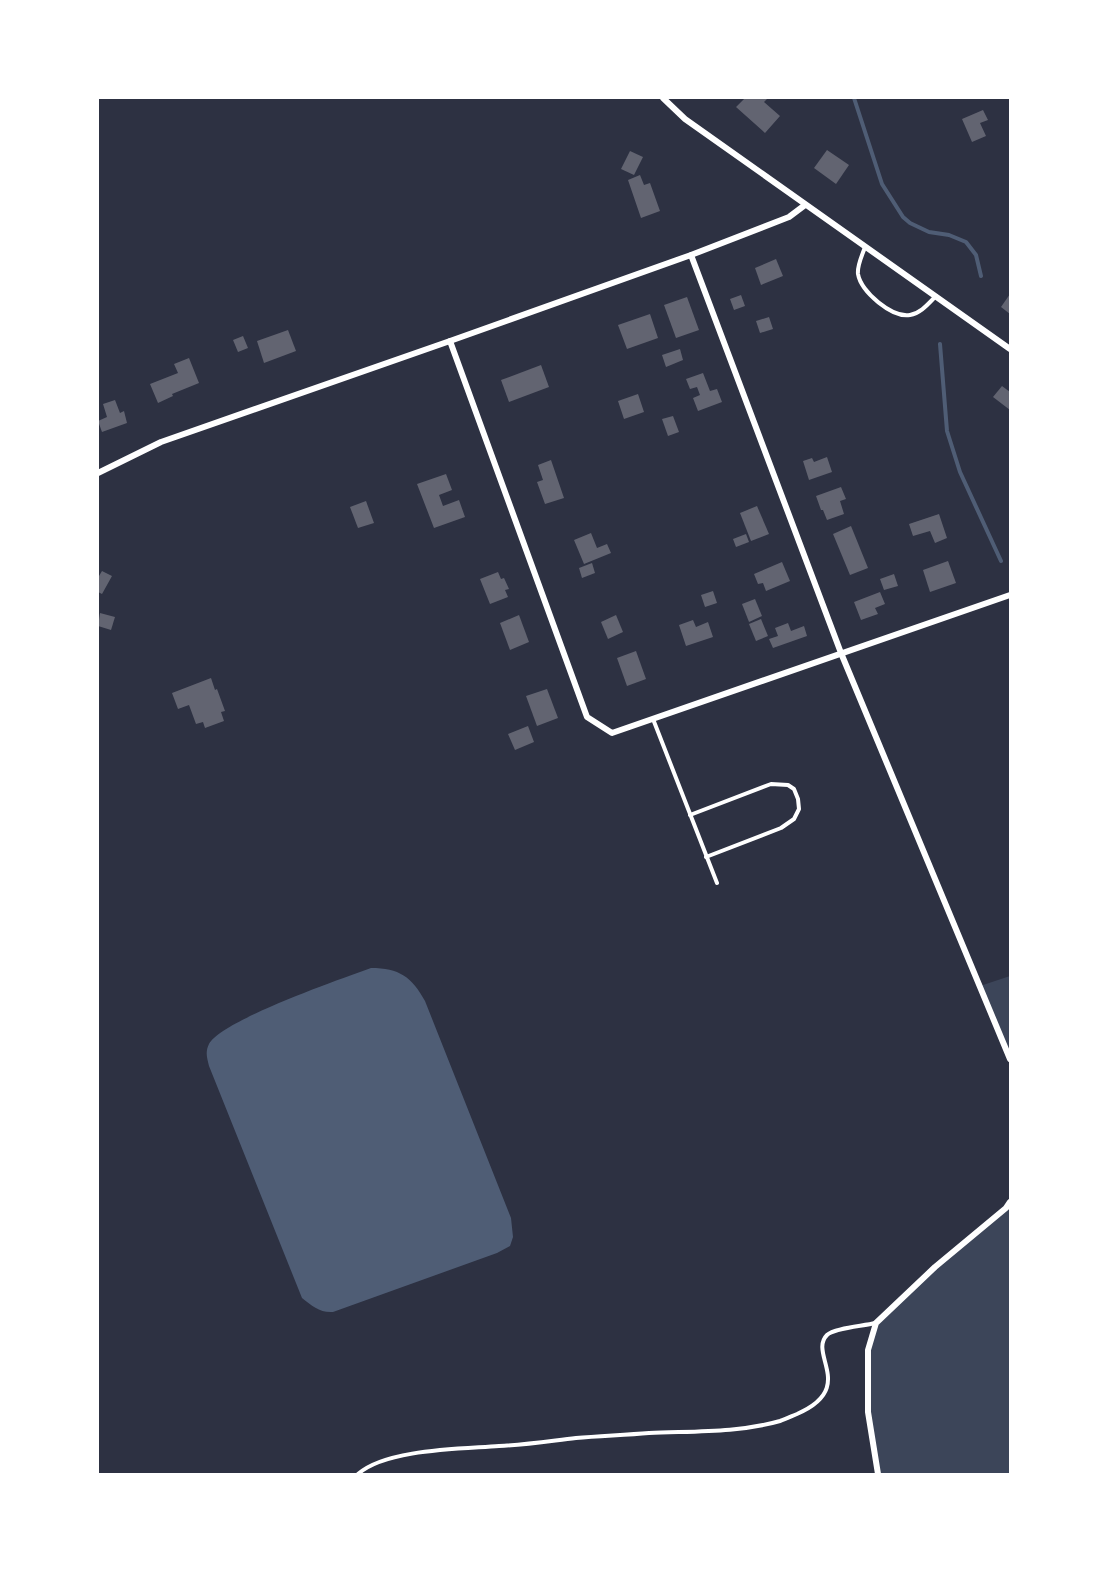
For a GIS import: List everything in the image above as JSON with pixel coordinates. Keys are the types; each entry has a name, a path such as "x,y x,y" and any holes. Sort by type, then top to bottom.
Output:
{"street":[{"path":"663,98 685,119 1011,349"},
{"path":"98,473 161,442 691,255 789,217 805,205"},
{"path":"691,255 841,653 1011,1059"},
{"path":"450,341 586,717 612,733 1011,594"},
{"path":"878,1474 868,1412 868,1350 876,1323 935,1267 1011,1202"}],"lane":[{"path":"866,247 858,265 858,275 864,287 876,300 898,315 911,315 922,310 936,296"},
{"path":"653,719 717,884"},
{"path":"690,815 771,784 788,785 794,789 798,799 799,809 794,819 781,828 706,856"},
{"path":"358,1474 370,1466 423,1452 578,1438 742,1429 782,1420 808,1409 822,1399 828,1387 823,1350 827,1335 834,1331 876,1323"}],"shaded area":[{"path":"371,968 381,968 404,976 410,980 425,1001 511,1218 513,1237 510,1246 497,1253 328,1312 316,1308 302,1298 209,1066 207,1050 218,1034 258,1012"},
{"path":"1010,976 1010,1059 980,986"},
{"path":"1010,1202 1010,1474 878,1474 868,1412 868,1350 876,1323"}],"building":[{"path":"745,98 768,98 764,102 780,116 765,133 736,107"},
{"path":"983,110 988,120 980,123 986,136 972,142 962,119"},
{"path":"827,150 849,165 836,184 814,168"},
{"path":"630,151 643,157 634,175 621,169"},
{"path":"640,175 644,185 650,183 660,211 641,218 628,180"},
{"path":"776,259 783,276 761,285 755,268"},
{"path":"1010,294 1010,314 1001,307"},
{"path":"741,295 745,306 734,310 730,299"},
{"path":"687,297 699,330 676,338 664,305"},
{"path":"650,314 658,338 627,349 618,325"},
{"path":"769,317 773,329 760,333 756,321"},
{"path":"288,330 296,351 264,363 257,341"},
{"path":"243,336 248,348 238,352 233,340"},
{"path":"680,349 683,360 666,367 662,355"},
{"path":"189,358 199,383 172,394 173,396 158,403 150,384 178,373 174,364"},
{"path":"541,365 549,387 509,402 501,380"},
{"path":"703,373 710,391 717,389 722,402 698,411 693,398 700,395 697,387 690,389 686,379"},
{"path":"1002,386 1010,392 1010,410 993,397"},
{"path":"638,394 644,412 624,419 618,401"},
{"path":"115,400 120,413 124,411 127,423 102,432 98,421 107,417 103,404"},
{"path":"673,416 679,432 668,436 662,419"},
{"path":"827,457 832,472 809,480 803,461 812,458 814,462"},
{"path":"551,460 564,498 545,504 537,482 543,480 538,465"},
{"path":"446,474 452,490 439,495 443,506 459,500 465,517 434,528 417,484"},
{"path":"841,487 846,499 840,501 844,514 827,520 816,496"},
{"path":"366,501 374,523 358,528 350,507"},
{"path":"757,506 769,534 751,541 740,513"},
{"path":"939,514 947,538 935,543 930,531 913,536 909,524"},
{"path":"851,526 868,568 850,575 833,534"},
{"path":"591,533 597,548 607,544 611,553 584,564 574,540"},
{"path":"746,534 749,542 736,547 733,539"},
{"path":"948,561 956,583 930,592 923,570"},
{"path":"782,562 790,581 766,591 763,583 758,584 754,574"},
{"path":"592,563 595,573 582,578 579,568"},
{"path":"102,571 112,576 102,594 98,592 98,575"},
{"path":"498,572 509,589 505,590 508,597 490,604 480,579"},
{"path":"894,574 898,586 884,590 880,579"},
{"path":"713,591 717,603 705,607 701,595"},
{"path":"880,592 885,604 875,608 878,614 861,620 854,602"},
{"path":"755,599 762,616 749,622 742,604"},
{"path":"100,613 115,617 111,630 98,626"},
{"path":"519,615 529,642 510,650 500,623"},
{"path":"616,615 623,632 608,639 601,622"},
{"path":"761,619 768,636 756,641 749,624"},
{"path":"693,620 696,627 708,622 713,637 686,646 679,625"},
{"path":"788,623 791,631 804,626 807,636 773,648 769,639 778,636 775,628"},
{"path":"636,651 646,679 627,686 617,658"},
{"path":"211,678 225,711 221,712 224,721 205,728 203,722 196,724 189,705 178,709 172,693"},
{"path":"547,689 558,718 537,726 526,696"},
{"path":"528,726 534,742 515,750 508,734"}],"waterway":[{"path":"854,98 882,184 903,217 929,232 949,235 966,242 976,255 981,276"},
{"path":"940,344 947,431 960,472 1001,561"}]}
